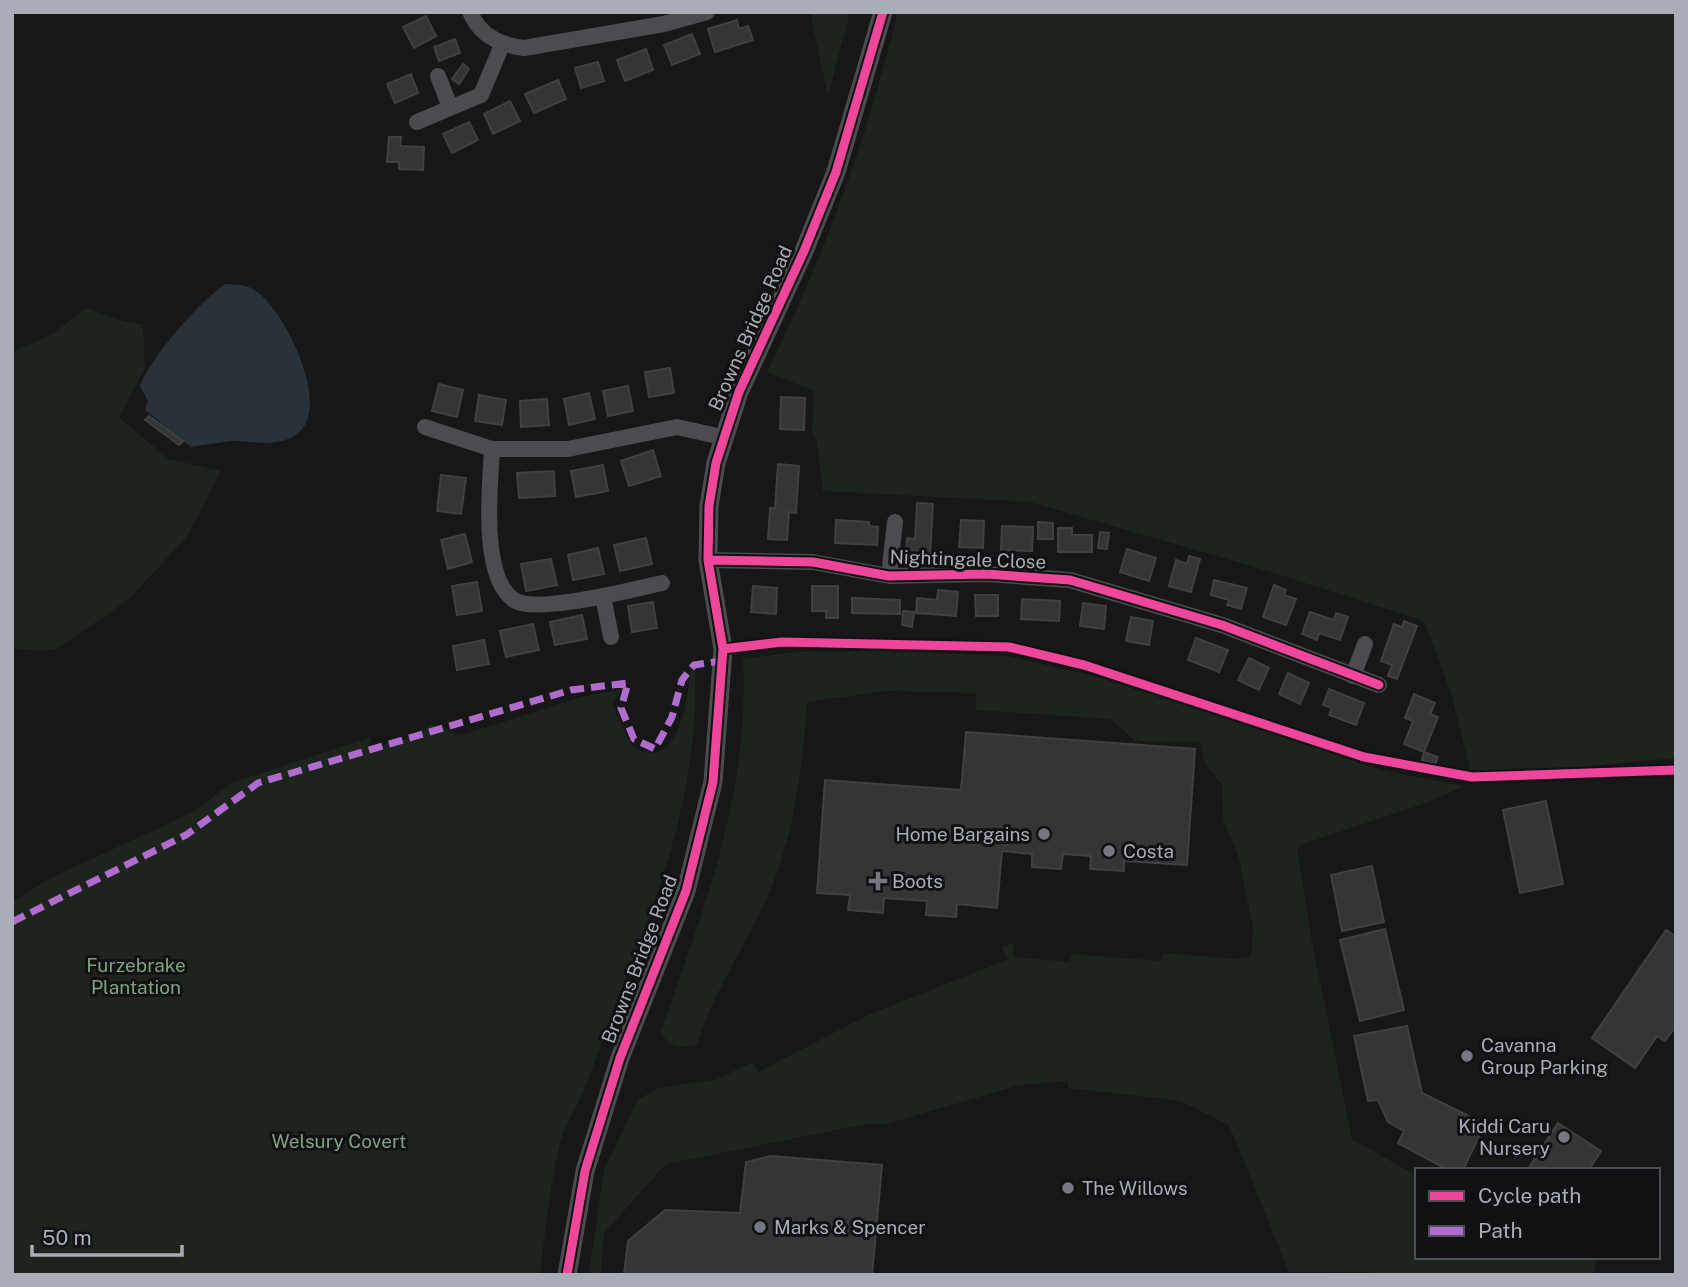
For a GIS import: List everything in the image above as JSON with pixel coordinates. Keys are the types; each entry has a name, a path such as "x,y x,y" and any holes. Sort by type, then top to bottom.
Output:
{"street":[{"path":"470,12 476,26 502,45 524,48 662,18 707,12"},
{"name":"Browns Bridge Road","path":"567,1275 584,1171 621,1058 686,891 713,782 723,649 708,560 709,506 722,437 738,392 799,262 836,172 883,12"},
{"path":"417,122 481,95 502,45"},
{"path":"438,76 450,107"},
{"path":"425,427 492,449 568,449 677,427 722,437"},
{"path":"492,449 489,513 500,582 514,600 532,605 603,596 663,583"},
{"name":"Nightingale Close","path":"889,576 895,522"},
{"name":"Nightingale Close","path":"708,560 814,562 889,576 986,574 1070,580 1222,625 1379,685"},
{"path":"603,596 611,636"},
{"path":"1353,676 1366,644"}],"green space":[{"path":"810,12 850,12 828,96"},
{"path":"898,12 1676,12 1676,758 1472,777 1451,693 1424,621 1258,568 1030,502 823,491 817,442 812,432 814,391 767,372 808,285 843,196 873,105"},
{"path":"86,308 115,319 143,325 145,368 119,417 168,459 221,471 186,538 128,600 57,649 40,651 12,648 12,352 53,334"},
{"path":"887,651 1006,656 1095,676 1385,771 1464,786 1429,802 1297,846 1311,937 1352,1139 1415,1175 1415,1259 1596,1259 1594,1275 1289,1272 1229,1125 1181,1101 1068,1088 1068,1081 1020,1085 883,1125 871,1123 666,1164 604,1233 601,1275 589,1275 604,1170 638,1100 658,1088 715,1080 753,1062 758,1072 868,1015 1007,960 1002,946 1014,943 1013,957 1070,962 1071,954 1161,961 1163,953 1236,959 1251,956 1253,927 1239,858 1223,819 1222,784 1204,763 1201,742 1135,741 1111,719 976,710 976,693 887,691 807,702 797,790 789,833 776,876 714,1001 697,1045 681,1047 668,1042 661,1032 708,895 731,804 743,709 743,659 795,652"},
{"path":"695,666 694,722 688,776 677,828 645,928 585,1088 562,1135 556,1159 540,1275 12,1275 12,902 51,878 193,812 231,783 371,737 368,748 407,739 432,724 459,736 581,697 623,689 612,704 631,745 647,753 660,751 670,743 678,729 691,667"}],"shaded area":[{"path":"226,284 249,287 268,302 280,318 301,360 310,403 307,421 297,434 290,438 274,442 234,441 191,447 145,410 148,401 140,386 154,361 190,316"}],"building":[{"path":"426,16 436,36 414,48 403,27"},
{"path":"737,20 739,29 748,26 753,40 715,52 708,29"},
{"path":"692,34 700,54 672,65 664,45"},
{"path":"455,39 460,53 439,61 434,47"},
{"path":"646,49 653,70 625,81 617,60"},
{"path":"598,62 604,81 581,88 575,68"},
{"path":"463,64 469,69 459,84 452,79"},
{"path":"411,74 418,93 395,103 387,84"},
{"path":"558,80 566,99 534,113 525,94"},
{"path":"510,101 520,121 493,134 484,114"},
{"path":"469,122 478,140 452,153 443,134"},
{"path":"389,137 401,137 400,146 424,147 423,170 399,169 399,162 387,162"},
{"path":"670,368 674,393 649,397 645,372"},
{"path":"439,384 463,390 457,417 432,411"},
{"path":"628,386 633,411 608,416 603,391"},
{"path":"589,393 595,419 569,425 564,399"},
{"path":"479,395 506,400 502,425 475,421"},
{"path":"781,397 805,398 804,430 780,429"},
{"path":"547,399 549,425 521,427 520,401"},
{"path":"149,416 183,441 179,445 145,420"},
{"path":"653,450 661,476 629,486 621,461"},
{"path":"778,464 799,466 796,513 789,512 787,540 768,539 770,508 775,508"},
{"path":"603,465 608,491 576,497 571,471"},
{"path":"554,471 555,496 519,498 517,473"},
{"path":"441,475 466,478 461,514 437,511"},
{"path":"917,503 933,504 930,554 906,553 907,538 915,539"},
{"path":"836,520 869,522 869,526 878,527 877,545 835,543"},
{"path":"961,520 984,521 983,548 959,547"},
{"path":"1038,522 1053,523 1053,539 1038,539"},
{"path":"1002,526 1033,527 1032,551 1001,550"},
{"path":"1058,528 1072,528 1072,535 1092,535 1092,552 1058,552"},
{"path":"1100,532 1109,533 1107,549 1098,548"},
{"path":"465,534 472,562 448,569 441,540"},
{"path":"646,538 652,564 620,571 614,545"},
{"path":"598,548 604,574 573,580 568,555"},
{"path":"1127,549 1156,558 1149,581 1120,572"},
{"path":"1189,556 1200,559 1191,592 1169,586 1176,560 1187,564"},
{"path":"551,559 557,585 526,591 521,564"},
{"path":"1214,580 1247,588 1241,609 1227,605 1229,600 1211,595"},
{"path":"477,582 482,611 457,615 452,586"},
{"path":"1274,585 1286,590 1284,595 1296,599 1286,625 1263,617"},
{"path":"753,586 777,588 776,614 751,612"},
{"path":"812,586 838,586 838,618 826,618 826,611 812,611"},
{"path":"938,590 958,592 956,616 916,613 917,598 937,600"},
{"path":"975,595 998,595 998,616 976,616"},
{"path":"852,598 900,600 900,614 852,613"},
{"path":"1022,599 1060,601 1059,621 1021,619"},
{"path":"653,602 657,628 632,632 628,606"},
{"path":"1083,603 1106,606 1104,629 1080,626"},
{"path":"903,611 914,612 912,627 902,625"},
{"path":"1310,612 1334,620 1336,613 1348,617 1340,640 1319,633 1317,640 1302,634"},
{"path":"582,615 587,639 555,645 550,622"},
{"path":"1131,617 1153,621 1149,645 1126,641"},
{"path":"1404,621 1417,626 1397,679 1388,676 1392,665 1381,661 1394,624 1402,627"},
{"path":"533,624 539,650 506,657 500,631"},
{"path":"1196,638 1228,650 1219,672 1188,660"},
{"path":"484,640 489,664 457,670 453,646"},
{"path":"1249,658 1269,668 1259,690 1238,680"},
{"path":"1288,673 1309,683 1300,704 1279,694"},
{"path":"1329,689 1364,703 1356,725 1329,715 1332,708 1323,705"},
{"path":"1414,694 1435,703 1430,714 1438,717 1424,752 1404,744 1413,721 1405,718"},
{"path":"966,732 1195,749 1187,865 1124,861 1124,871 1090,869 1091,856 1063,854 1061,869 1032,867 1032,854 1002,851 997,908 957,904 956,917 926,915 927,901 884,898 883,913 848,910 850,895 817,893 825,780 961,790"},
{"path":"1424,752 1438,757 1435,764 1422,760"},
{"path":"1546,801 1563,884 1520,893 1503,810"},
{"path":"1372,866 1384,922 1342,931 1331,875"},
{"path":"1385,929 1404,1010 1360,1021 1340,940"},
{"path":"1666,930 1676,936 1676,1026 1665,1041 1657,1036 1635,1068 1592,1038"},
{"path":"1407,1026 1422,1093 1485,1124 1464,1168 1444,1168 1398,1143 1404,1131 1388,1122 1378,1100 1368,1101 1354,1036"},
{"name":"Kiddi Caru Nursery","path":"1558,1123 1601,1151 1590,1168 1530,1166"},
{"name":"Marks & Spencer","path":"771,1156 882,1165 872,1275 624,1275 628,1241 665,1210 740,1213 746,1162"}],"marked path":[{"path":"12,922 186,835 258,783 571,690 628,683 621,708 634,739 655,749 672,717 682,680 694,665 722,661"}],"cycle path":[{"path":"567,1275 585,1171 620,1058 686,891 713,782 723,649 708,560 709,506 716,463 739,392 804,251 836,172 883,12"},
{"path":"708,560 813,562 889,576 986,574 1070,580 1222,625 1379,685"},
{"path":"723,649 782,642 1009,647 1084,665 1364,757 1472,777 1676,770"}],"place":[{"name":"Home Bargains","path":"1044,834"},
{"name":"Costa","path":"1109,851"},
{"name":"Boots","path":"878,881"},
{"name":"Cavanna Group Parking","path":"1467,1056"},
{"name":"Kiddi Caru Nursery","path":"1564,1137"},
{"name":"The Willows","path":"1068,1188"},
{"name":"Marks & Spencer","path":"760,1227"}],"park label":[{"name":"Furzebrake Plantation","path":"136,976"},
{"name":"Welsury Covert","path":"339,1141"}]}
